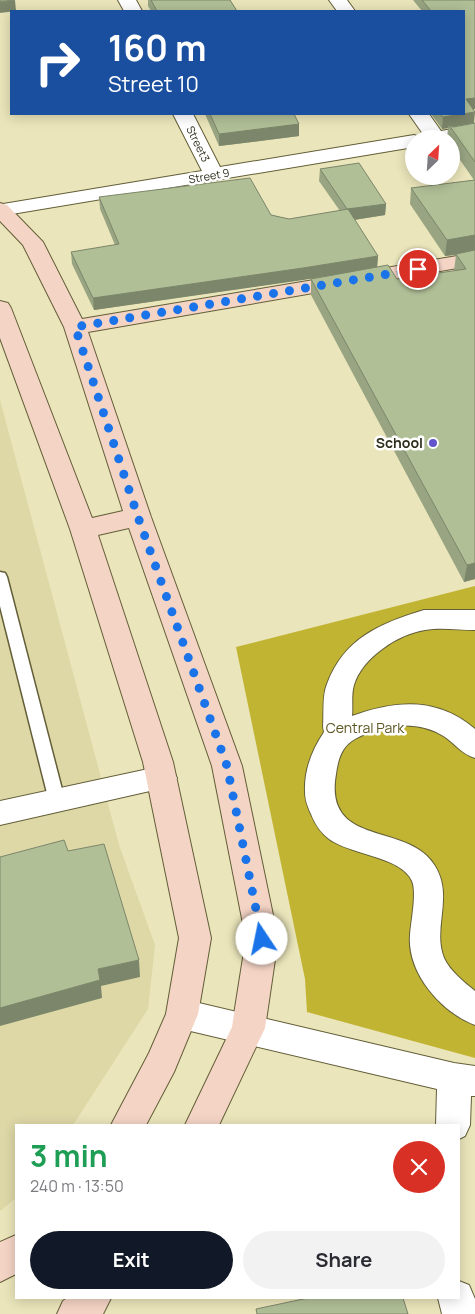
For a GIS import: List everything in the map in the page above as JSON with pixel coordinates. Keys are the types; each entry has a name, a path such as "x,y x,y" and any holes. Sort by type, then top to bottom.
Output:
{"street":[{"name":"Street3","path":"184,115 214,175"},
{"path":"420,115 428,130"},
{"path":"460,134 475,132"},
{"name":"Street 9","path":"2,210 405,143"},
{"path":"2,210 32,242 75,327 138,517 227,766 262,939 248,1028 202,1124"},
{"path":"75,327 475,259"},
{"path":"0,310 83,529 158,762 195,938 182,1014 162,1061 129,1124"},
{"path":"83,529 138,517"},
{"path":"339,734 337,726 340,685 351,663 370,643 396,629 424,620 475,620"},
{"path":"475,747 460,731 438,720 419,715 402,715 371,720 339,734 325,756 319,777 321,803 333,826 354,839 414,861 424,872 429,888 426,949 434,973 452,992 475,1010"},
{"path":"0,814 162,778"},
{"path":"182,1014 465,1079 453,1124"},
{"path":"0,1264 15,1254"},
{"path":"456,1299 461,1314"}],"lane":[{"path":"0,577 57,801"}],"shaded area":[{"path":"0,400 119,845 155,945 148,1009 74,1124 15,1124 15,1199 0,1211"}],"green space":[{"name":"Central Park","path":"475,586 475,1058 307,1012 305,979 236,647"}],"building":[{"path":"151,0 230,0 236,10 156,10"},
{"path":"422,0 475,0 475,98 466,99 475,112 465,114 465,10 430,10"},
{"path":"210,115 294,115 299,124 219,134"},
{"path":"475,123 475,162 460,141 460,130 453,130 449,125 453,127"},
{"path":"359,163 386,204 347,209 320,169"},
{"path":"250,178 271,215 289,219 348,209 378,256 93,298 71,252 119,244 99,197"},
{"path":"475,180 475,235 447,240 411,188 435,185 460,185 460,182"},
{"name":"School","path":"475,250 475,563 467,565 311,279 388,265 397,279 466,269 456,254"},
{"path":"64,840 68,851 104,844 139,960 98,969 100,980 0,1008 0,857"},
{"path":"303,1299 403,1299 408,1314 257,1314 256,1309"}],"place":[{"name":"School","path":"433,443"}],"route":[{"path":"262,939 227,766 138,517 75,327 418,269"}]}
